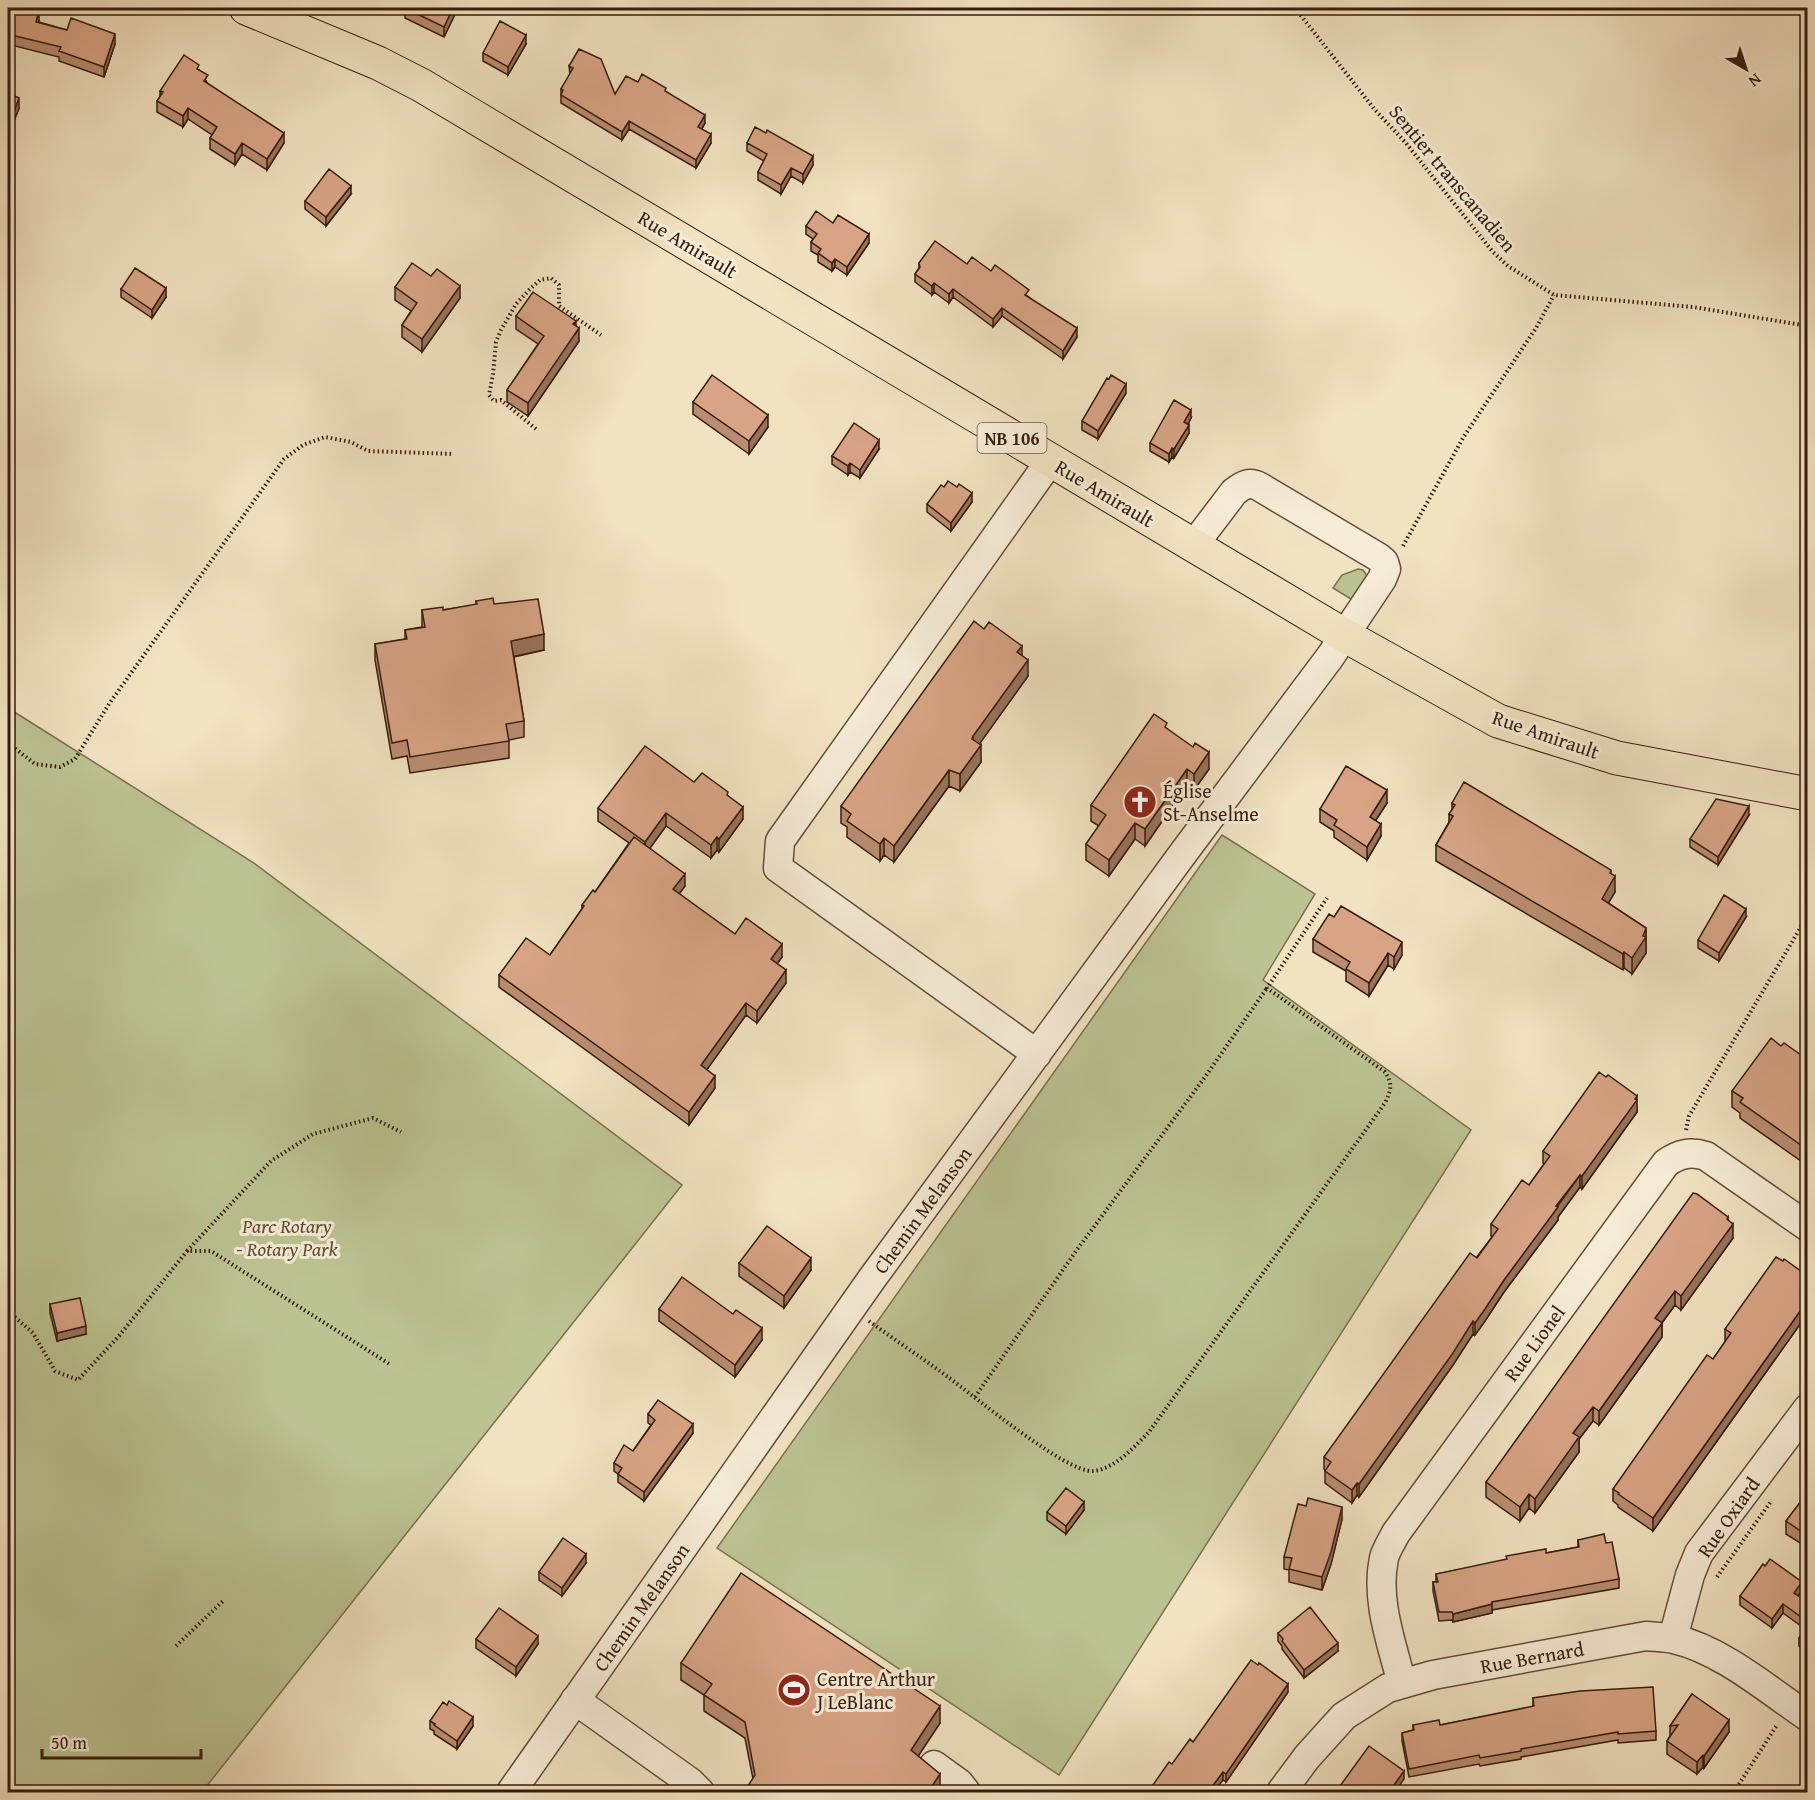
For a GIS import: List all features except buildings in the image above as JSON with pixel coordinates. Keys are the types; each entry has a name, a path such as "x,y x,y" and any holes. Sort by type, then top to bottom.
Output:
{"main road":[{"name":"Rue Amirault","path":"246,8 378,63 421,85 1193,546 1344,635 1498,721 1617,758 1808,794"}],"street":[{"path":"1037,1054 778,868 780,841 1050,461"},
{"path":"1193,546 1234,492 1241,486 1251,483 1378,557 1386,566 1385,573"},
{"name":"Chemin Melanson","path":"511,1792 851,1309 1330,657 1385,573"},
{"path":"1686,1153 1706,1156 1808,1227"},
{"name":"Rue Lionel","path":"1402,1684 1382,1594 1385,1555 1396,1533 1657,1173 1675,1157 1686,1153"},
{"name":"Rue Oxiard","path":"1673,1638 1690,1575 1699,1553 1808,1408"},
{"name":"Rue Bernard","path":"1281,1792 1307,1757 1344,1716 1388,1688 1433,1675 1646,1636 1673,1638 1699,1647 1729,1663 1799,1711"},
{"path":"575,1700 690,1782 700,1792"},
{"path":"934,1765 959,1782 966,1792"}],"path":[{"name":"Sentier transcanadien","path":"1296,8 1375,111 1405,142 1493,252 1508,266 1554,295 1693,307 1808,326"},
{"path":"536,429 501,400 494,401 489,395 495,342 516,304 540,280 550,278 558,285 559,306 601,335"},
{"path":"1385,573 1421,516 1463,438 1536,328 1554,295"},
{"path":"8,743 35,764 60,767 75,759 109,704 284,459 303,445 325,437 351,442 368,452 454,454"},
{"path":"975,1397 1076,1251 1205,1077 1327,898"},
{"path":"1686,1153 1686,1127 1689,1116 1808,915"},
{"path":"851,1309 1026,1436 1073,1466 1092,1471 1109,1466 1132,1450 1149,1432 1184,1384 1385,1103 1391,1091 1390,1080 1385,1072 1267,988"},
{"path":"8,1311 33,1333 55,1371 78,1380 119,1336 187,1251 271,1161 313,1134 373,1118 401,1132"},
{"path":"187,1251 211,1251 391,1365"},
{"path":"1717,1578 1773,1500"},
{"path":"176,1646 223,1601"},
{"path":"1734,1792 1799,1711"}],"green space":[{"path":"1358,569 1363,570 1367,576 1354,597 1351,599 1333,588 1342,575"},
{"name":"Parc Rotary - Rotary Park","path":"8,708 254,863 682,1185 202,1792 8,1792"},
{"path":"1222,835 1315,894 1263,980 1471,1130 1059,1775 717,1548"}],"place":[{"name":"Église St-Anselme","path":"1140,802"},
{"name":"Centre Arthur J LeBlanc","path":"794,1690"}]}
